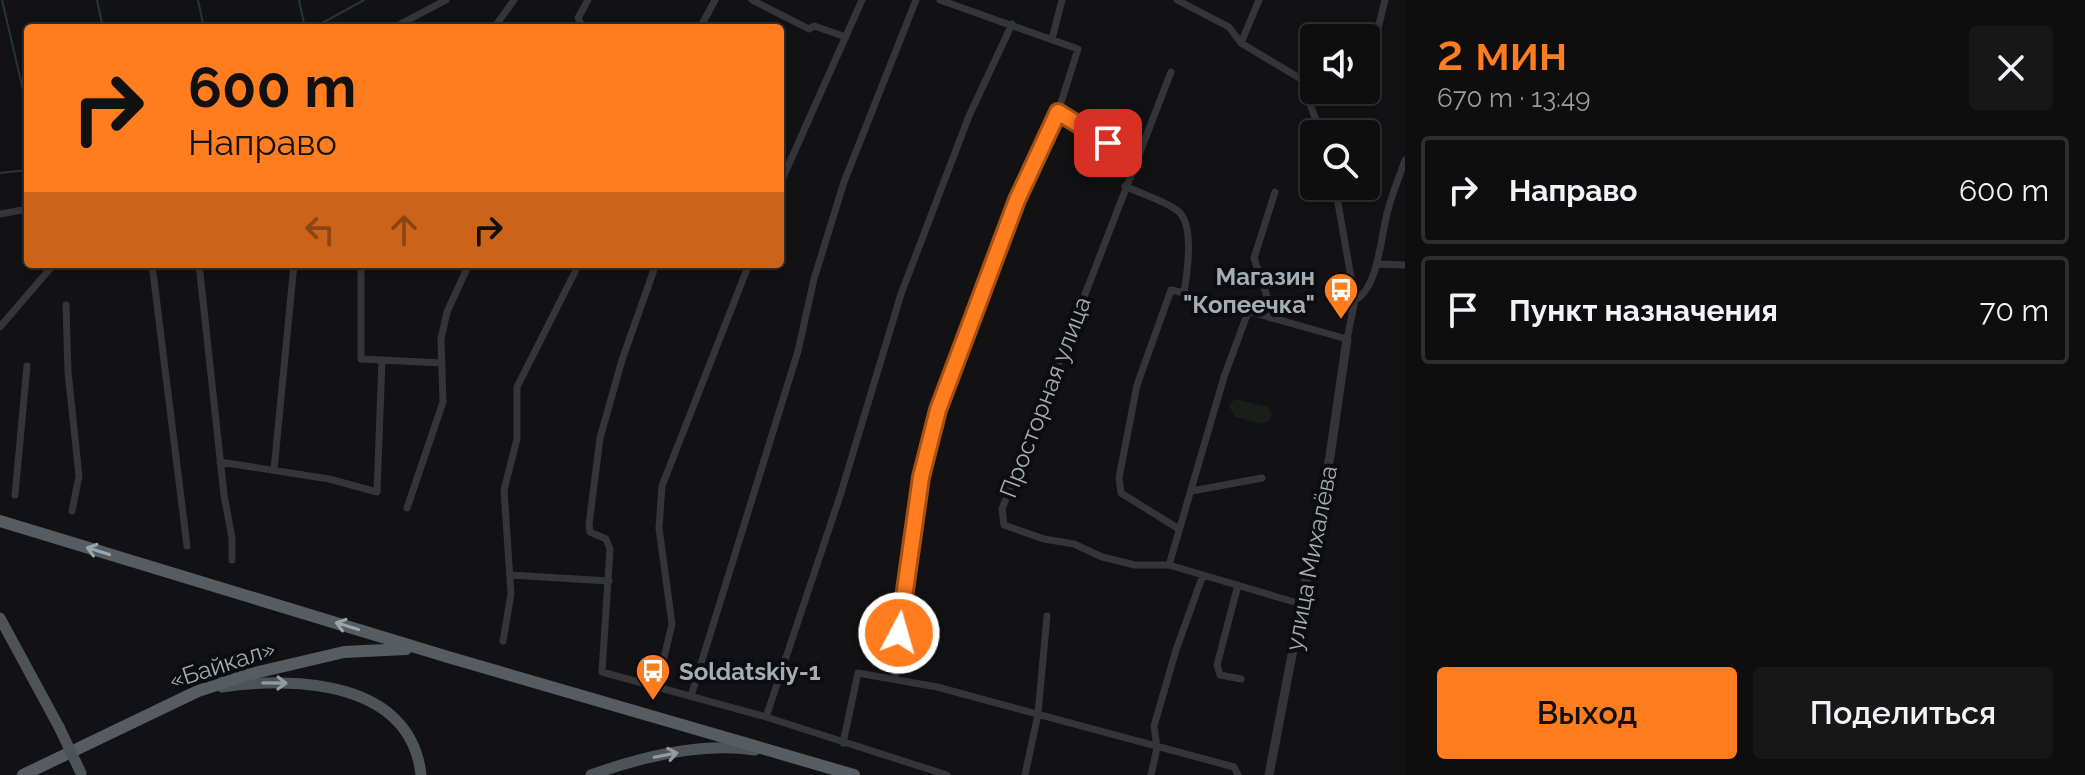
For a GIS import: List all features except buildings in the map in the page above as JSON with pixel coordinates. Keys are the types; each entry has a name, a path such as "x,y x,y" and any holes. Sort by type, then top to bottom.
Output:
{"highway":[{"path":"0,521 448,657 854,775"},
{"name":"«Байкал»","path":"23,775 198,691 250,674 344,652 399,648 448,657"}],"main road":[{"path":"0,618 81,774"},
{"path":"198,691 248,683 344,690 364,698 401,723 412,739 421,775"},
{"path":"591,775 668,754 727,747 799,759"}],"street":[{"path":"401,24 446,0"},
{"path":"497,24 514,0"},
{"path":"581,24 578,18 588,0"},
{"path":"702,24 715,0"},
{"path":"752,0 809,29 814,26 846,37"},
{"path":"784,175 862,0"},
{"path":"691,696 793,366 814,279 844,182 916,0"},
{"path":"895,677 901,608 921,477 938,410 1017,200 1058,112 1078,49 940,0"},
{"path":"1052,39 1062,0"},
{"path":"1177,0 1229,27 1241,43 1301,79 1316,120"},
{"path":"1241,43 1259,0"},
{"path":"1379,24 1385,0"},
{"path":"766,717 840,496 901,294 969,116 1012,24"},
{"name":"Просторная улица","path":"1171,72 1002,509 1004,525 1044,539 1074,544 1102,557 1135,565 1169,565 1301,604"},
{"path":"1058,112 1108,143 1133,166"},
{"path":"1355,300 1361,297 1377,264 1387,212 1405,160"},
{"path":"1125,186 1178,211 1186,222 1188,258 1184,293"},
{"path":"1270,318 1267,296 1254,258 1275,192"},
{"path":"1179,529 1121,493 1119,478 1137,385 1171,290 1347,339 1355,300 1337,200"},
{"path":"0,214 24,210"},
{"path":"1377,264 1405,265"},
{"path":"0,327 51,268"},
{"path":"152,268 187,546"},
{"path":"199,268 220,462 232,538 232,560"},
{"path":"274,470 294,268"},
{"path":"361,268 359,356 442,363"},
{"path":"407,508 443,402 441,339 447,312 467,268"},
{"path":"503,641 511,594 504,490 517,439 517,387 577,268"},
{"path":"655,268 622,360 600,438 589,529 609,543 602,672 766,717 947,775"},
{"path":"657,687 672,624 659,528 662,486 747,268"},
{"path":"66,305 68,372 79,476 72,511"},
{"path":"1169,565 1224,377 1248,312"},
{"name":"улица Михалёва","path":"1269,775 1330,456 1347,339"},
{"path":"220,462 329,479 377,492 382,360"},
{"path":"15,495 27,366"},
{"path":"1192,491 1262,478"},
{"path":"510,575 609,581"},
{"path":"1151,775 1157,748 1154,726 1176,650 1203,575"},
{"path":"1238,585 1217,665 1220,675 1241,679"},
{"path":"1025,775 1038,714 1047,616"},
{"path":"843,743 858,673 895,677 1038,714 1234,767 1238,775"}],"shaded area":[{"path":"1235,399 1268,407 1272,413 1270,420 1262,424 1235,417 1229,406"}],"waterway":[{"path":"2,0 24,94"},
{"path":"97,0 102,24"},
{"path":"198,0 203,24"},
{"path":"299,0 304,24"},
{"path":"320,24 364,0"},
{"path":"0,173 24,170"}],"place":[{"name":"Магазин \"Копеечка\"","path":"1341,321"},
{"name":"Soldatskiy-1","path":"653,702"}],"route":[{"path":"899,633 921,477 938,410 1017,200 1058,112 1108,143"}]}
